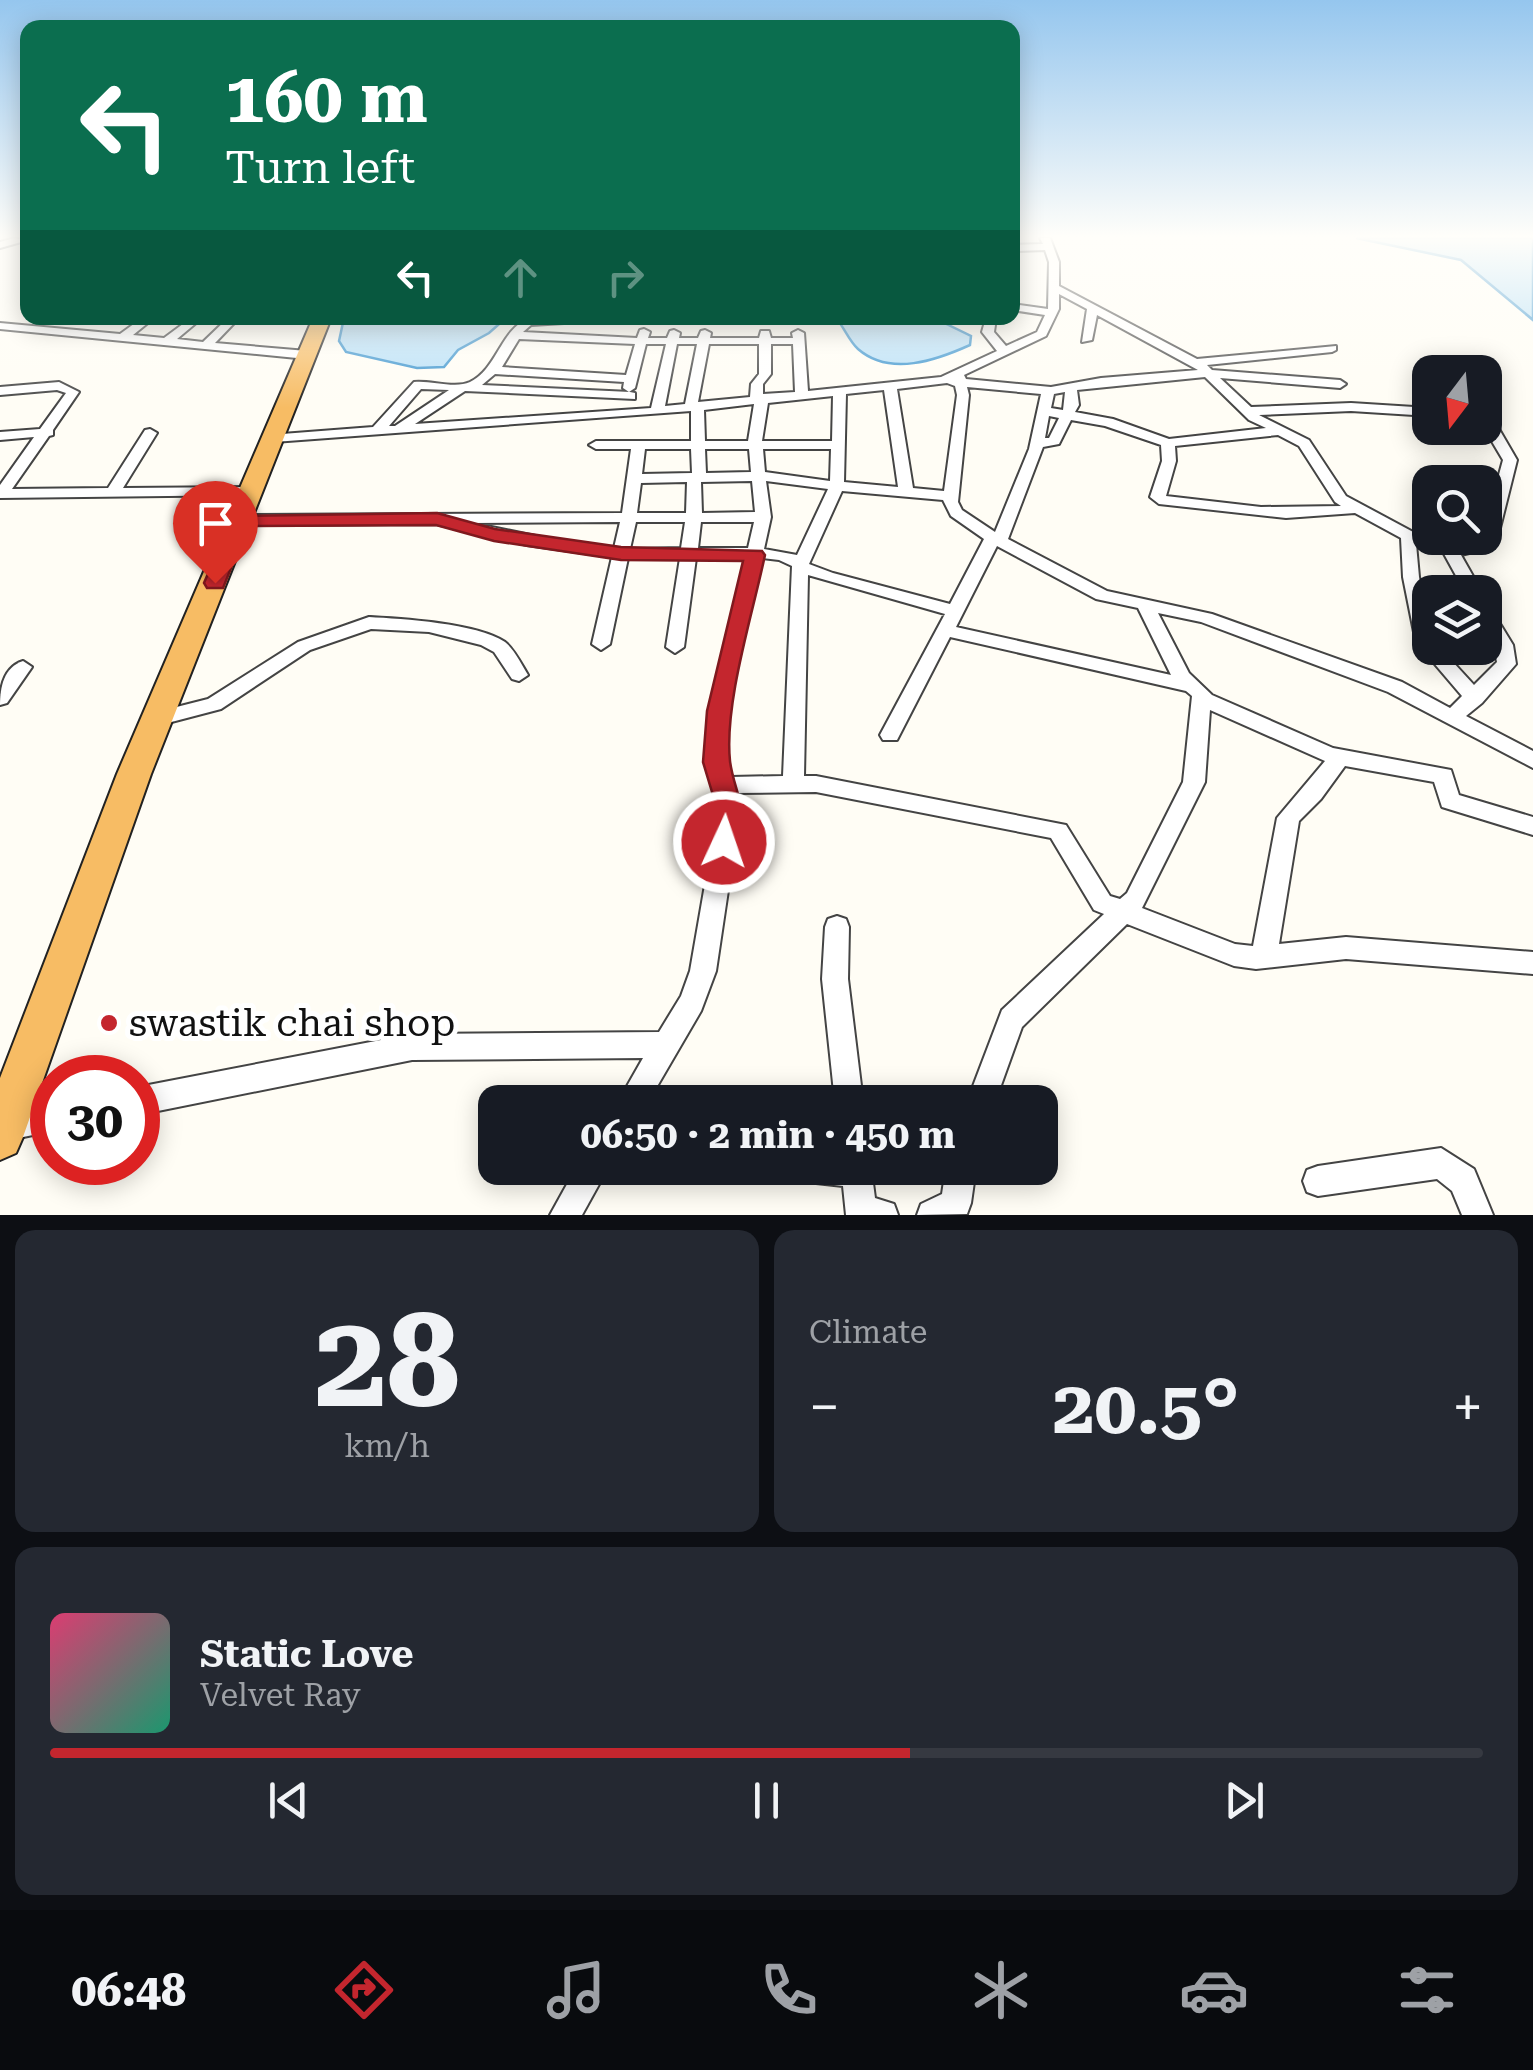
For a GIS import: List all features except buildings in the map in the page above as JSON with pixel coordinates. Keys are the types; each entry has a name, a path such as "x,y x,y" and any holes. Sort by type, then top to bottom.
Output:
{"highway":[{"path":"2,1132 134,774 319,325"}],"street":[{"path":"960,379 1003,350 1040,337 1052,313 1053,295"},
{"path":"1067,295 1195,363 1248,411 1304,442 1339,497 1412,540 1411,577 1425,642 1475,698"},
{"path":"1020,308 1052,313"},
{"path":"1086,340 1092,309"},
{"path":"120,339 139,325"},
{"path":"165,343 188,325"},
{"path":"204,347 227,325"},
{"path":"398,430 493,370 526,325"},
{"path":"644,412 630,396 630,380 646,325"},
{"path":"601,644 628,518 644,412 676,325"},
{"path":"675,647 694,517 694,406 707,325"},
{"path":"642,1085 692,1002 703,971 729,810 716,756 720,711 763,517 755,443 757,384 766,374 765,325"},
{"path":"798,325 802,395"},
{"path":"990,325 988,332 1003,350"},
{"path":"0,326 307,355"},
{"path":"516,335 641,341 799,341"},
{"path":"1195,363 1332,348"},
{"path":"493,370 630,380"},
{"path":"274,438 644,412 960,379 1048,391 1101,382 1209,374 1340,384"},
{"path":"960,379 963,395 950,506 996,539 1102,595 1206,618 1395,687 1533,760"},
{"path":"0,391 59,386 71,389 48,432 0,494"},
{"path":"378,431 414,386 630,396"},
{"path":"890,388 906,491"},
{"path":"1038,444 1054,441 1073,403 1071,388"},
{"path":"890,735 996,539 1038,444 1048,391"},
{"path":"793,784 800,566 837,486 840,392"},
{"path":"1248,411 1360,407 1412,411"},
{"path":"1044,411 1139,430 1168,442 1280,431"},
{"path":"0,436 48,432"},
{"path":"112,492 150,433"},
{"path":"1168,442 1169,461 1158,496 1164,501 1296,512 1341,513 1358,508"},
{"path":"596,445 838,446"},
{"path":"1464,575 1452,552 1488,544 1510,460 1501,445"},
{"path":"634,479 759,476 950,496"},
{"path":"0,494 112,492 437,519 763,517"},
{"path":"437,519 494,534 621,554 792,558 800,566 826,577 955,611"},
{"path":"1146,606 1182,677 1199,692"},
{"path":"160,718 214,704 304,646 369,623 429,626 487,641 501,648 519,675"},
{"path":"944,630 1199,692 1340,758 1443,776 1450,801 1533,826"},
{"path":"1454,718 1503,671 1508,656 1502,645"},
{"path":"0,698 23,667"},
{"path":"987,1085 1011,1019 1136,900 1194,782 1199,692"},
{"path":"1264,957 1288,818 1340,758"},
{"path":"724,785 816,784 1058,831 1102,903 1234,956 1264,957 1336,948 1533,963"},
{"path":"837,928 835,979 846,1085"},
{"path":"160,1097 412,1046 667,1045"},
{"path":"2,1132 30,1124"},
{"path":"1318,1180 1441,1163 1463,1180 1478,1215"},
{"path":"565,1215 583,1185"},
{"path":"860,1185 868,1214"},
{"path":"932,1215 956,1203 959,1185"}],"water":[{"path":"1503,295 1533,295 1533,320"},
{"path":"342,325 498,325 458,350 444,367 417,368 346,352 339,341"},
{"path":"841,325 948,325 971,336 970,345 943,356 899,364 871,357 852,342"}],"place":[{"name":"swastik chai shop","path":"109,1023"}],"route":[{"path":"215,583 240,520 437,519 494,534 621,554 755,555 720,711 716,756 729,802 724,842"}]}
